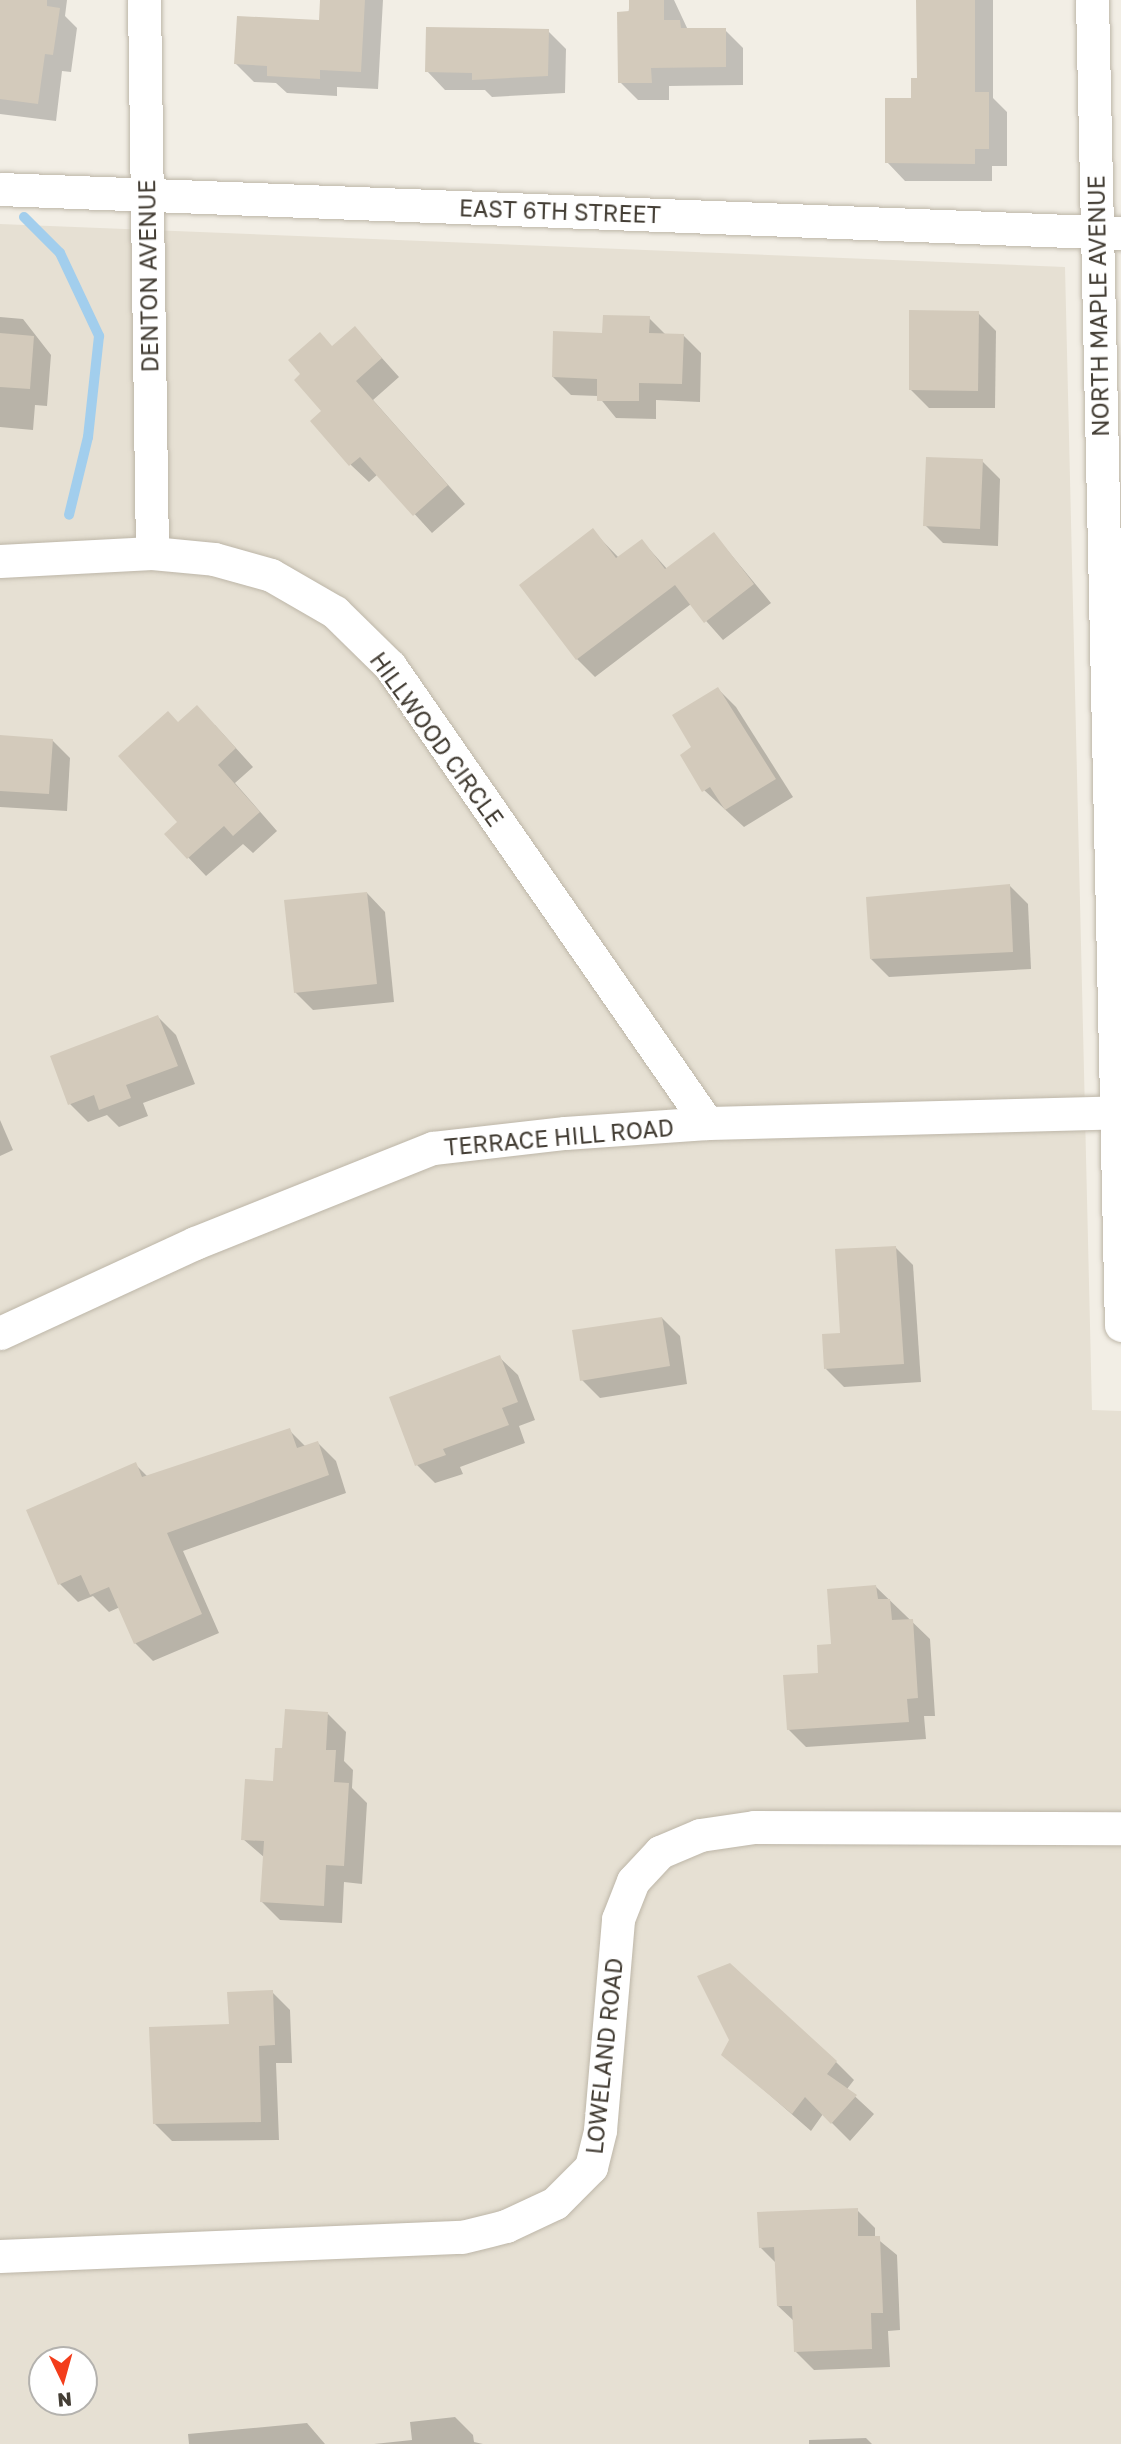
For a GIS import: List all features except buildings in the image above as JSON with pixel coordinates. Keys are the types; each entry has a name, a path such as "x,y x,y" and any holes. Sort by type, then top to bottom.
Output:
{"street":[{"name":"DENTON AVENUE","path":"144,0 152,552"},
{"name":"NORTH MAPLE AVENUE","path":"1092,0 1109,233 1114,1112 1121,1325"},
{"name":"EAST 6TH STREET","path":"0,188 1109,233"},
{"name":"HILLWOOD CIRCLE","path":"0,561 152,552 214,559 271,575 335,612 390,666 707,1123"},
{"name":"TERRACE HILL ROAD","path":"0,1333 207,1237 433,1149 565,1133 707,1123 1114,1112"},
{"name":"LOWELAND ROAD","path":"0,2256 462,2237 506,2226 555,2203 592,2167 600,2130 618,1919 633,1881 660,1852 699,1835 754,1827 1121,1828"}],"shaded area":[{"path":"0,224 1065,267 1092,1410 1121,1411 1121,2444 0,2444"}],"waterway":[{"path":"24,217 60,253 99,336 88,437 69,515"}]}
